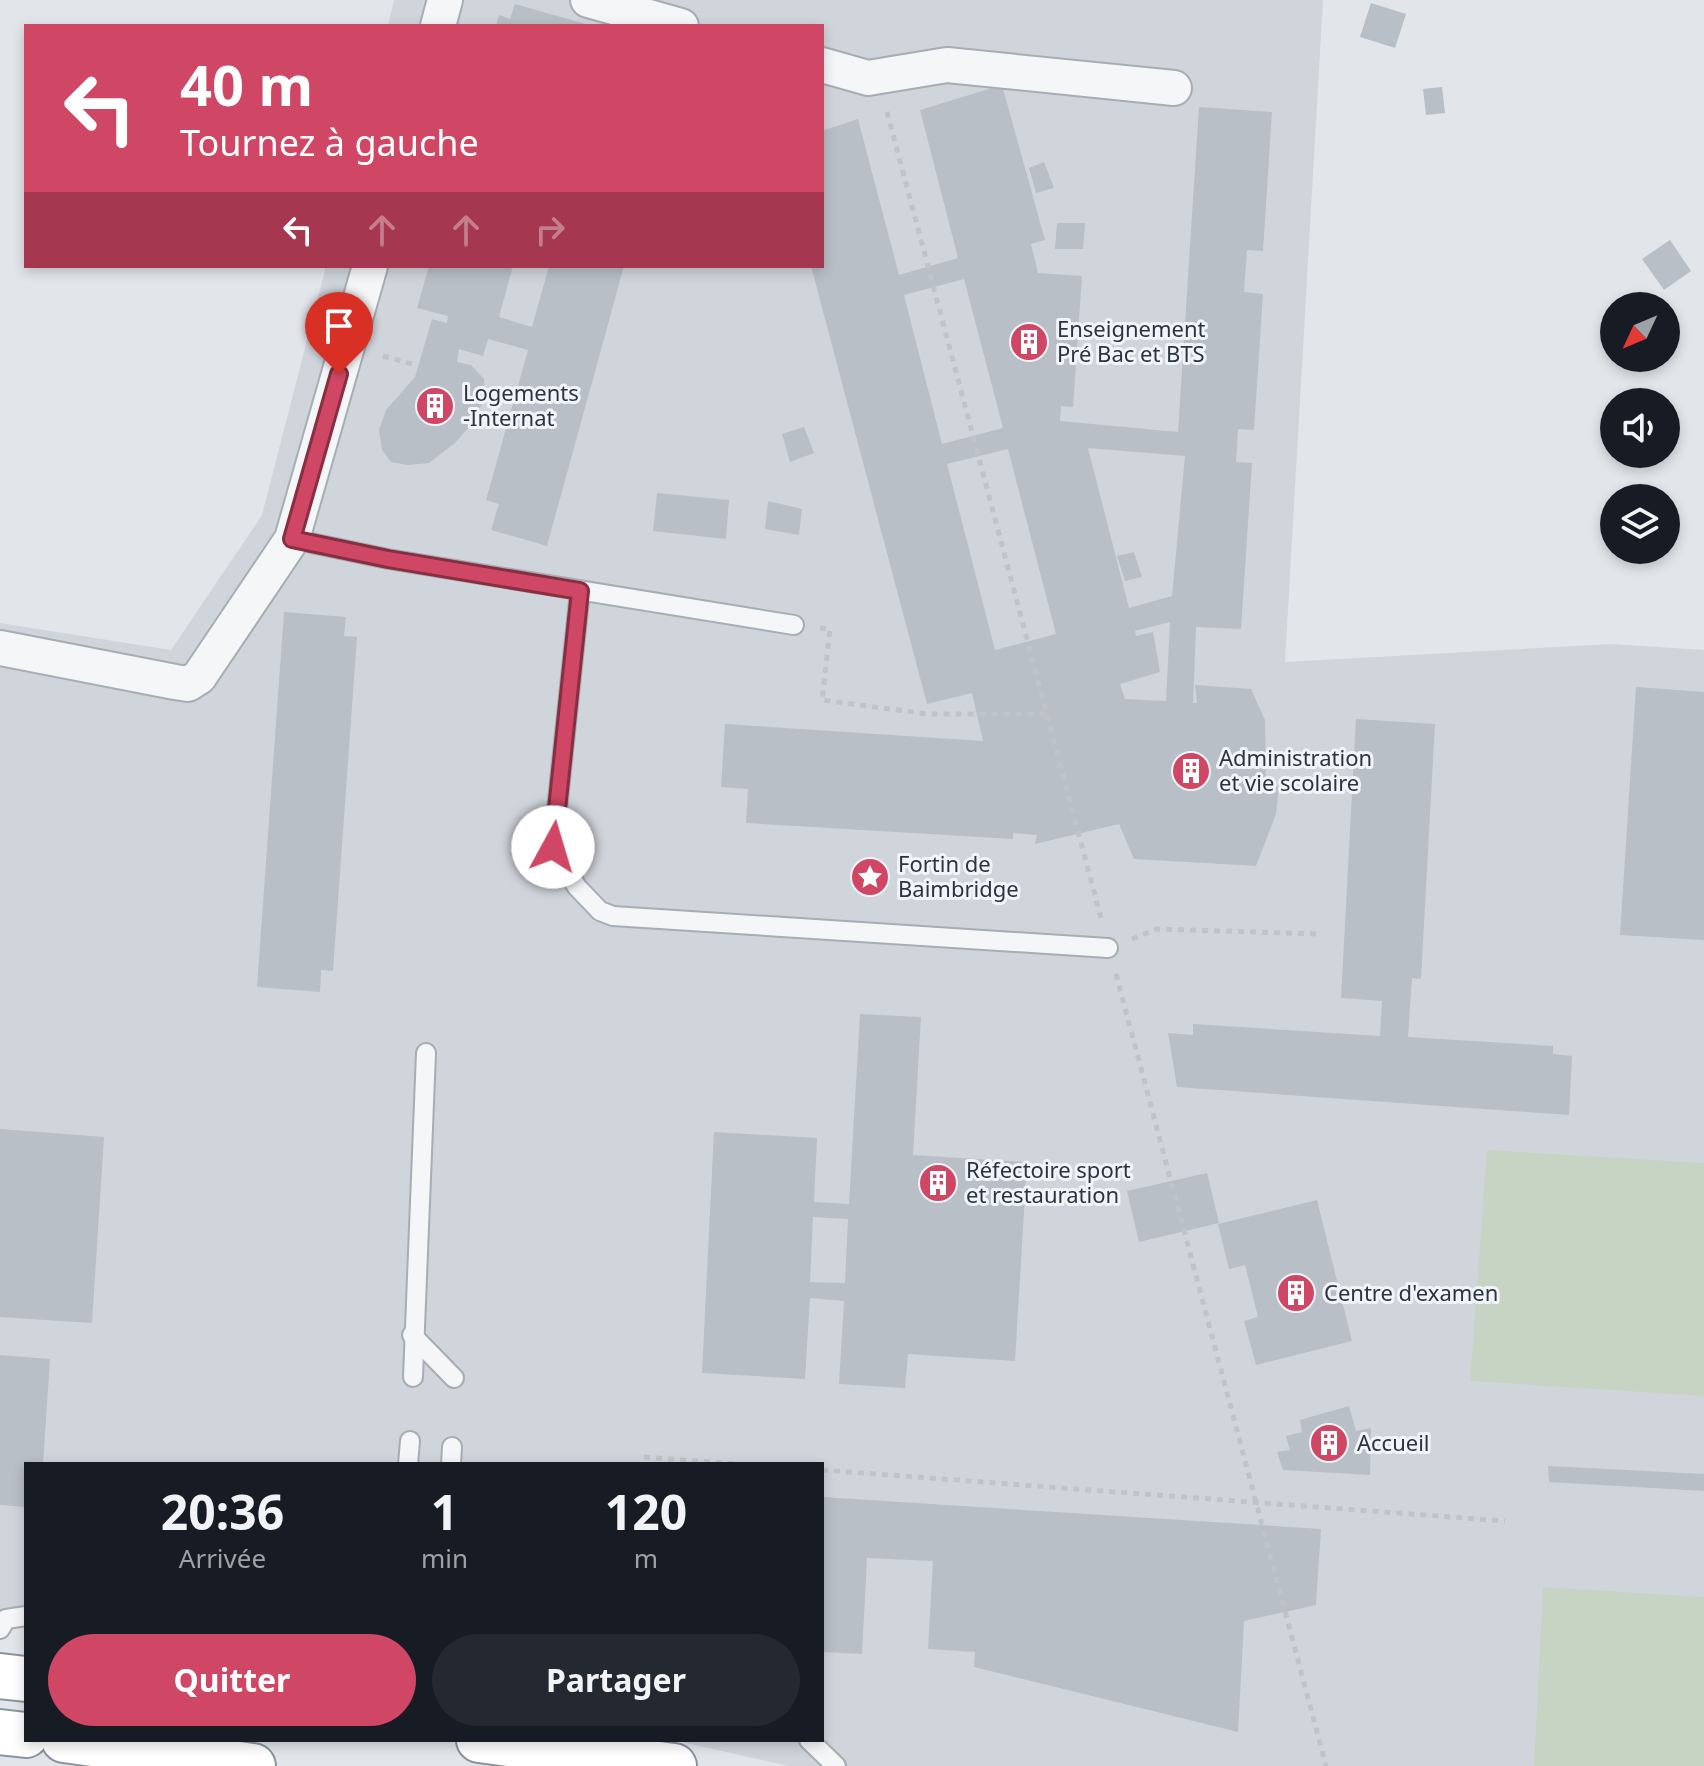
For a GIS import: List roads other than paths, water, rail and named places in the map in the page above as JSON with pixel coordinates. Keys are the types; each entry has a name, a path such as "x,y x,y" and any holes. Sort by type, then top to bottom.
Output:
{"highway":[{"path":"0,1676 24,1679"},
{"path":"0,1732 24,1735"},
{"path":"494,1742 674,1766"},
{"path":"86,1750 253,1766"}],"street":[{"path":"439,24 445,0"},
{"path":"588,0 674,24"},
{"path":"824,65 877,78 947,65 1174,88"},
{"path":"0,648 188,684 199,677 292,539 369,268"}],"lane":[{"path":"292,539 388,559 794,625"},
{"path":"580,591 553,847 577,887 600,911 613,916 1108,948"},
{"path":"413,1377 412,1335 426,1053"},
{"path":"412,1335 454,1378"},
{"path":"408,1462 410,1441"},
{"path":"0,1629 6,1619 24,1616"},
{"path":"811,1742 836,1766"}],"place":[{"name":"Enseignement Pré Bac et BTS","path":"1029,342"},
{"name":"Logements -Internat","path":"435,406"},
{"name":"Administration et vie scolaire","path":"1191,771"},
{"name":"Fortin de Baimbridge","path":"870,877"},
{"name":"Réfectoire sport et restauration","path":"938,1183"},
{"name":"Centre d'examen","path":"1296,1293"},
{"name":"Accueil","path":"1329,1443"}]}
